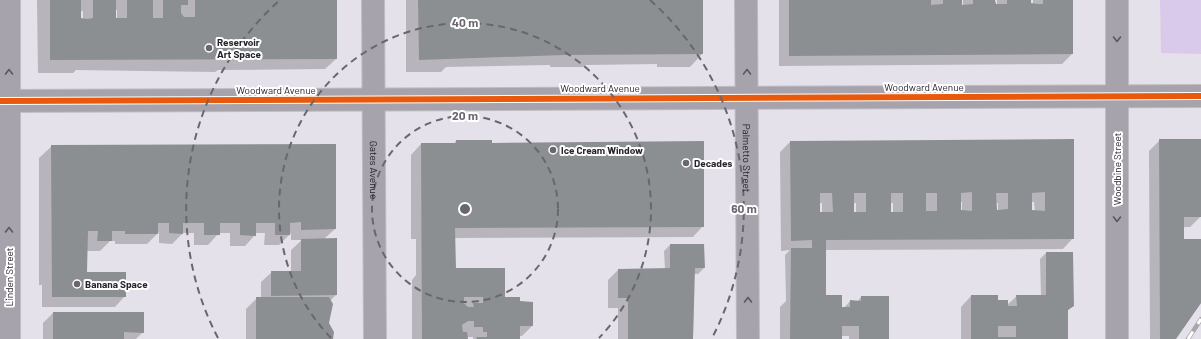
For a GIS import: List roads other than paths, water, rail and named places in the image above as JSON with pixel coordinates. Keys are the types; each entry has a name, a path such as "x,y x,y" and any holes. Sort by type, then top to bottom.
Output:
{"street":[{"name":"Linden Street","path":"9,0 4,101 10,339"},
{"name":"Gates Avenue","path":"373,0 375,339"},
{"name":"Palmetto Street","path":"746,0 748,339"},
{"name":"Woodbine Street","path":"1117,0 1118,339"},
{"name":"Woodward Avenue","path":"4,101 1201,96"}],"railway":[{"path":"1188,339 1201,319"}],"place":[{"name":"Reservoir Art Space","path":"209,48"},
{"name":"Ice Cream Window","path":"553,150"},
{"name":"Decades","path":"686,163"},
{"name":"Banana Space","path":"77,284"}]}
